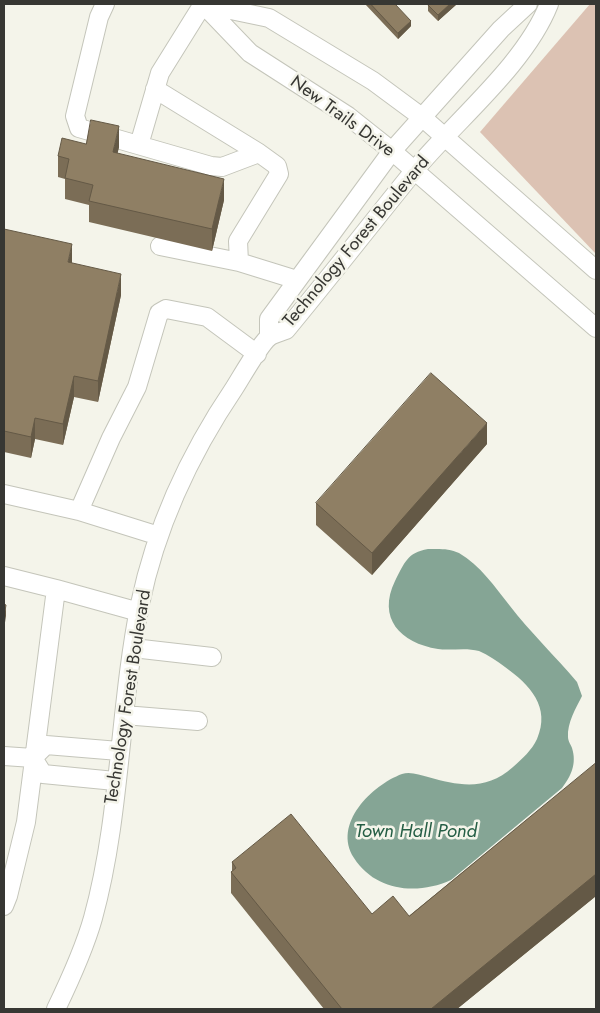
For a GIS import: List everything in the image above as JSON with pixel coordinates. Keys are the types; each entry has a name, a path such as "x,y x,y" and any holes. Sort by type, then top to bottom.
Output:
{"street":[{"path":"105,4 99,18 75,116 79,128 211,166 222,167 260,153"},
{"path":"139,145 160,73 203,4 269,18 373,81 423,118 596,270"},
{"name":"New Trails Drive","path":"203,4 250,52 348,116 392,151 596,328"},
{"path":"268,337 269,319 392,151 501,29 528,4"},
{"name":"Technology Forest Boulevard","path":"56,1009 76,967 93,918 106,855 139,612 159,536 172,503 194,458 224,403 268,337 286,330 415,170 513,61 543,20 549,4"},
{"path":"155,89 260,153 277,166 279,174 238,241 239,262"},
{"path":"160,246 239,262 297,280"},
{"path":"79,511 111,438 137,387 159,313 166,308 207,317 257,354"},
{"path":"4,494 79,511 159,536"},
{"path":"4,576 139,612"},
{"path":"4,906 26,822 56,589"},
{"path":"133,648 212,657"},
{"path":"124,715 198,721"},
{"path":"4,756 33,758 46,745 119,751"},
{"path":"33,758 43,774 116,781"}],"shaded area":[{"path":"590,4 596,4 596,254 480,132"}],"water":[{"name":"Town Hall Pond","path":"428,549 455,551 474,564 577,682 582,696 569,726 568,738 574,759 568,779 562,788 451,880 425,888 412,889 386,884 374,878 354,858 349,845 348,832 358,807 368,796 390,779 405,773 462,784 483,783 493,780 503,775 530,751 541,727 540,707 530,689 523,681 492,658 474,650 438,649 425,646 403,635 396,627 391,617 389,606 390,594 395,581 407,559 415,553"}],"building":[{"path":"371,4 395,4 411,21 398,33"},
{"path":"429,4 450,4 438,15"},
{"path":"91,120 119,126 113,152 224,179 212,229 89,201 93,185 65,178 69,159 58,156 62,138 86,144"},
{"path":"4,229 72,244 68,262 121,274 98,381 74,376 63,424 35,418 31,437 4,431"},
{"path":"431,373 487,423 372,553 316,503"},
{"path":"596,763 596,874 431,1009 342,1009 231,872 236,868 232,862 291,814 372,914 393,896 409,916"}]}
